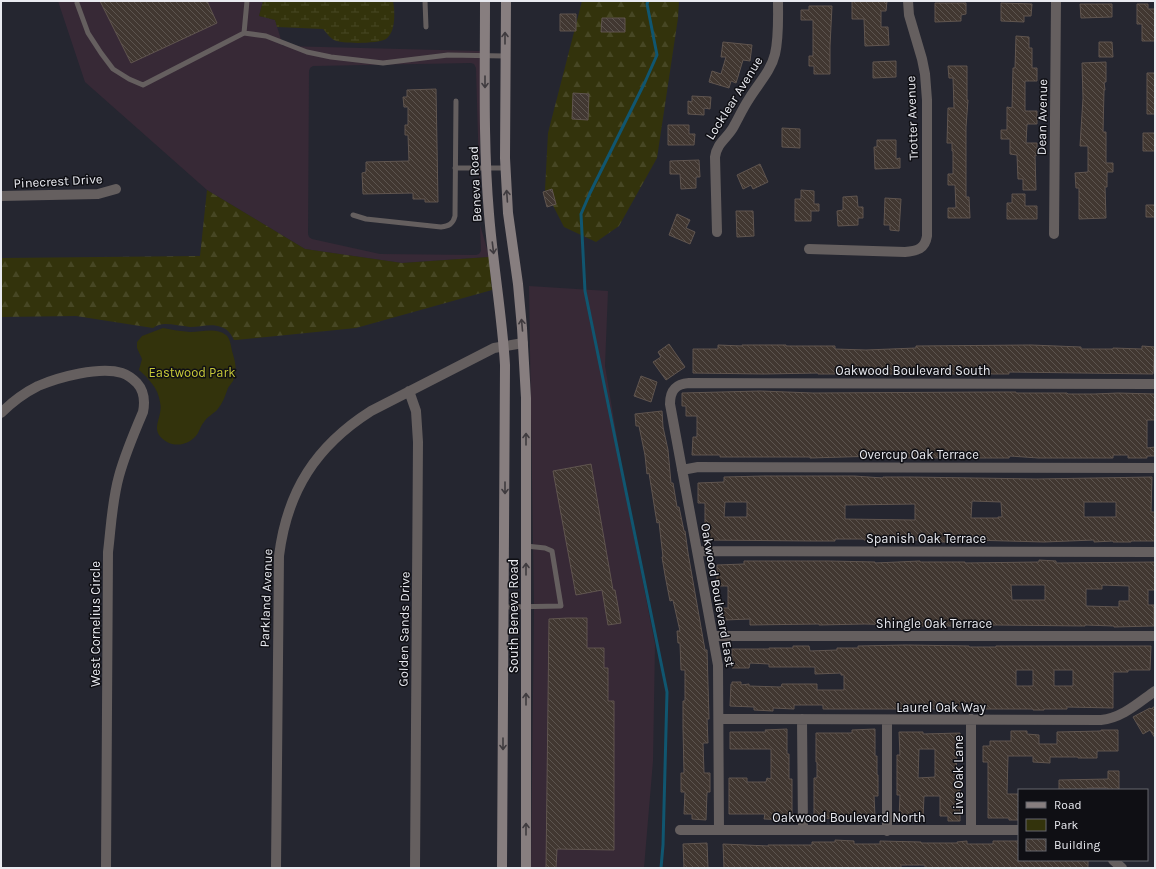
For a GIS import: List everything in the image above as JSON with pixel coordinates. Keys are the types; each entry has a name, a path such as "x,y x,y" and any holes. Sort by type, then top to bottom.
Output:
{"main road":[{"name":"Beneva Road","path":"485,1 486,168 489,215 505,365"},
{"path":"506,1 505,168 508,213 518,284 523,344"},
{"name":"South Beneva Road","path":"523,344 526,398 526,868"},
{"name":"South Beneva Road","path":"502,868 505,365"}],"street":[{"name":"Locklear Avenue","path":"717,232 716,152 722,140 733,128 748,100 771,65 777,40 778,1"},
{"name":"Trotter Avenue","path":"809,249 912,252 923,246 926,242 927,100 925,74 909,15 908,1"},
{"name":"Dean Avenue","path":"1054,234 1056,1"},
{"name":"Pinecrest Drive","path":"1,196 98,194 116,189"},
{"name":"Parkland Avenue","path":"276,868 278,574 281,542 286,519 295,494 306,473 321,453 335,437 354,421 494,348 523,344"},
{"name":"West Cornelius Circle","path":"1,413 12,402 39,386 57,379 78,374 112,371 122,373 134,380 143,392 143,412 128,448 119,477 112,512 108,552 106,868"},
{"name":"Oakwood Boulevard South","path":"673,390 679,385 689,383 1155,384"},
{"name":"Oakwood Boulevard East","path":"673,390 670,404 718,665 719,830"},
{"name":"Golden Sands Drive","path":"409,391 416,411 418,449 415,868"},
{"name":"Overcup Oak Terrace","path":"682,470 698,467 1155,468"},
{"name":"Spanish Oak Terrace","path":"697,551 1155,552"},
{"name":"Shingle Oak Terrace","path":"713,636 1155,636"},
{"name":"Laurel Oak Way","path":"719,719 1107,719 1124,712 1155,691"},
{"path":"802,719 803,830"},
{"name":"Live Oak Lane","path":"970,830 971,719"},
{"path":"887,720 887,831"},
{"name":"Oakwood Boulevard North","path":"680,830 1018,830"},
{"path":"1114,861 1122,868"}],"lane":[{"path":"244,33 247,1"},
{"path":"425,1 426,27"},
{"path":"77,3 88,33 113,69 129,79 143,85 244,33 266,36 307,52 319,55 383,63 448,55 505,56"},
{"path":"353,214 366,219 441,227 450,225 453,222 455,216 456,100"},
{"path":"455,168 505,168"},
{"path":"504,607 561,606 552,551 545,548 526,546"}],"shaded area":[{"path":"58,1 263,1 259,16 275,20 283,46 480,51 480,207 476,68 474,64 313,66 310,68 308,234 312,239 380,254 476,255 481,251 480,225 489,257 402,263 305,249 207,190 85,82"},
{"path":"529,286 608,291 605,366 630,516 655,644 653,761 644,868 531,868 534,607"}],"green space":[{"path":"263,1 393,1 394,16 392,32 382,41 360,43 334,40 323,29 277,27 275,20 259,16"},
{"path":"582,1 679,1 678,18 657,158 619,226 596,242 564,227 545,190 548,133"},
{"path":"207,190 305,249 402,263 489,257 492,290 356,328 236,340 234,340 226,329 214,325 190,327 164,324 153,328 76,316 1,317 1,258 200,256"},
{"name":"Eastwood Park","path":"163,328 190,332 209,330 218,331 227,336 235,362 235,377 228,388 224,399 217,410 205,420 195,437 184,444 171,444 158,433 157,428 161,408 159,397 152,384 139,370 142,359 137,348 137,342 142,336"}],"building":[{"path":"100,1 207,1 217,23 131,63"},
{"path":"852,1 887,1 886,11 881,11 881,27 888,27 889,45 865,46 864,19 852,19"},
{"path":"935,3 966,3 966,14 961,15 961,21 935,22"},
{"path":"1001,3 1032,4 1031,16 1024,16 1024,22 1001,21"},
{"path":"1080,4 1112,4 1112,17 1081,18"},
{"path":"1137,4 1148,4 1148,9 1155,9 1155,41 1142,41 1142,24 1137,24"},
{"path":"809,6 832,6 830,74 814,74 814,66 809,66 809,56 813,56 813,20 801,20 801,10 809,10"},
{"path":"560,14 576,14 576,31 560,31"},
{"path":"602,18 625,18 625,32 601,32"},
{"path":"1016,36 1029,37 1029,48 1032,48 1032,68 1037,68 1037,81 1025,81 1025,111 1037,111 1037,124 1027,124 1026,143 1037,143 1037,155 1035,155 1036,190 1023,190 1023,179 1018,179 1017,155 1010,154 1010,139 1001,139 1001,130 1007,130 1007,107 1012,108 1013,68 1015,68"},
{"path":"723,42 752,45 750,61 743,60 736,83 731,81 729,88 709,82 712,71 721,74 726,57 721,57"},
{"path":"1099,42 1112,42 1113,57 1099,57"},
{"path":"896,61 896,77 873,78 873,62"},
{"path":"1106,62 1103,132 1106,132 1106,163 1113,163 1113,172 1107,172 1107,187 1105,187 1106,218 1079,219 1079,188 1076,188 1075,173 1088,172 1088,146 1080,146 1083,98 1082,63"},
{"path":"948,66 967,66 968,100 966,127 966,197 969,197 970,218 948,218 948,208 956,208 955,185 948,185 948,174 953,174 953,151 952,143 947,143 948,108 954,108 953,78 949,78"},
{"path":"1147,73 1155,73 1155,114 1147,114"},
{"path":"436,89 438,202 425,202 425,199 413,199 413,193 363,194 362,173 366,172 366,162 409,161 408,135 405,135 405,125 408,125 408,107 404,107 403,97 407,97 407,90"},
{"path":"573,93 589,94 588,120 572,119"},
{"path":"692,96 711,97 710,109 704,108 704,115 688,114 688,101 692,102"},
{"path":"668,125 689,125 689,134 695,134 694,145 668,145"},
{"path":"782,128 800,129 800,148 782,147"},
{"path":"1143,133 1155,133 1155,151 1143,151"},
{"path":"877,140 896,140 896,159 900,158 900,168 875,169 874,147 877,147"},
{"path":"699,160 700,177 696,177 696,188 681,189 680,174 670,174 670,161"},
{"path":"760,164 768,182 753,189 751,185 743,189 737,175"},
{"path":"552,189 556,204 547,207 543,192"},
{"path":"801,190 814,191 814,204 819,204 819,211 811,211 811,221 795,221 795,199 801,199"},
{"path":"1012,194 1025,194 1025,206 1037,206 1037,219 1007,219 1007,203 1012,203"},
{"path":"857,196 858,207 863,207 863,218 858,218 858,225 838,226 837,211 843,210 843,197"},
{"path":"885,198 901,199 899,231 890,230 890,225 884,225"},
{"path":"1146,205 1155,205 1155,217 1146,217"},
{"path":"736,211 753,211 754,236 737,237"},
{"path":"677,214 690,220 686,228 695,232 690,244 669,235"},
{"path":"669,344 685,367 666,380 653,362 661,357 658,352"},
{"path":"718,345 835,346 835,349 866,350 916,348 916,346 1031,345 1081,347 1081,349 1142,349 1142,346 1155,347 1153,374 1009,372 1009,374 867,374 835,372 835,374 693,373 693,349 718,349"},
{"path":"641,376 657,382 651,402 634,396"},
{"path":"760,391 813,393 1016,392 1068,394 1155,394 1155,420 1147,420 1147,448 1155,447 1155,456 1147,456 1147,458 1128,458 1128,455 1113,455 1113,458 1038,458 1010,456 1009,458 878,458 878,456 810,458 720,457 720,455 692,455 693,437 697,437 697,416 686,416 686,406 682,406 682,393"},
{"path":"662,411 671,483 673,483 677,507 679,507 685,531 705,650 707,650 709,719 707,719 708,743 703,743 704,773 710,773 710,792 707,792 706,820 692,819 692,814 684,814 685,792 681,792 681,773 684,773 683,701 685,701 685,670 681,670 680,643 678,643 677,631 680,631 673,600 670,601 662,557 659,522 657,523 649,473 647,474 639,426 636,426 635,414"},
{"path":"591,464 613,590 615,590 621,623 608,625 602,590 576,595 553,471"},
{"path":"854,476 883,478 1037,479 1152,477 1151,512 1155,512 1155,541 1094,542 1094,540 1044,542 971,540 971,542 930,542 930,540 864,539 835,539 835,541 705,540 705,503 698,503 698,483 724,482 724,477","holes":["972,501 1001,502 1002,517 971,518","725,502 747,502 747,517 724,517","1084,502 1116,502 1116,517 1084,517","915,504 915,520 845,519 845,505"]},
{"path":"1039,560 1056,561 1056,563 1155,562 1155,590 1148,590 1148,605 1154,605 1154,626 977,626 977,622 961,622 961,626 864,624 750,625 750,619 724,620 723,608 728,608 728,586 717,586 717,565 744,564 744,561 829,561 875,563 920,561 965,563 1039,562","holes":["1011,585 1045,585 1045,600 1012,600","1102,585 1129,586 1129,601 1119,601 1119,607 1086,606 1086,589 1102,589"]},
{"path":"587,618 587,648 604,648 604,668 608,668 608,701 614,701 614,850 557,849 556,868 546,868 549,619"},
{"path":"809,646 810,651 837,650 837,648 858,648 858,646 1151,646 1150,670 1113,672 1113,708 1067,707 1067,709 1044,710 823,709 823,705 794,705 794,709 773,708 773,711 754,710 754,707 730,706 732,682 741,682 741,685 749,684 749,686 781,687 782,684 817,684 817,690 844,690 844,675 841,675 841,673 815,674 815,667 769,667 769,664 750,663 749,668 732,668 732,649 769,649","holes":["1016,670 1033,670 1033,686 1016,686","1054,670 1073,670 1073,686 1054,686"]},
{"path":"1155,706 1155,738 1150,730 1143,734 1133,717"},
{"path":"787,729 789,779 792,779 792,820 764,819 765,814 729,814 729,778 747,778 747,782 766,782 767,778 771,779 771,749 730,749 730,732 766,732 765,730"},
{"path":"875,729 875,756 877,756 878,796 874,796 875,816 814,819 814,778 817,778 816,733 852,733 852,730"},
{"path":"1118,730 1118,751 1097,751 1097,758 1050,757 1050,763 1033,762 1033,756 1008,756 1007,794 1018,794 1018,820 1009,820 1009,818 988,818 988,762 983,762 983,746 990,746 990,741 1011,741 1011,731 1027,731 1027,734 1039,735 1039,744 1057,744 1057,732"},
{"path":"899,732 923,732 923,734 960,733 960,749 957,749 956,777 960,777 960,821 948,821 948,816 940,816 940,796 924,796 923,818 899,818 900,795 897,795 897,755 900,755","holes":["919,749 935,749 935,777 918,778"]},
{"path":"1108,771 1119,771 1119,789 1059,789 1059,780 1108,779"},
{"path":"835,840 854,841 854,844 880,844 880,841 957,843 967,841 967,844 993,844 993,841 1018,841 1018,861 1088,861 1088,868 925,868 925,865 901,865 901,868 724,868 723,844 768,846 812,845 812,842 835,842"},
{"path":"707,843 708,868 684,868 683,844"}],"waterway":[{"path":"648,1 647,4 657,55 581,214 585,291 667,692 663,845 661,868"}]}
